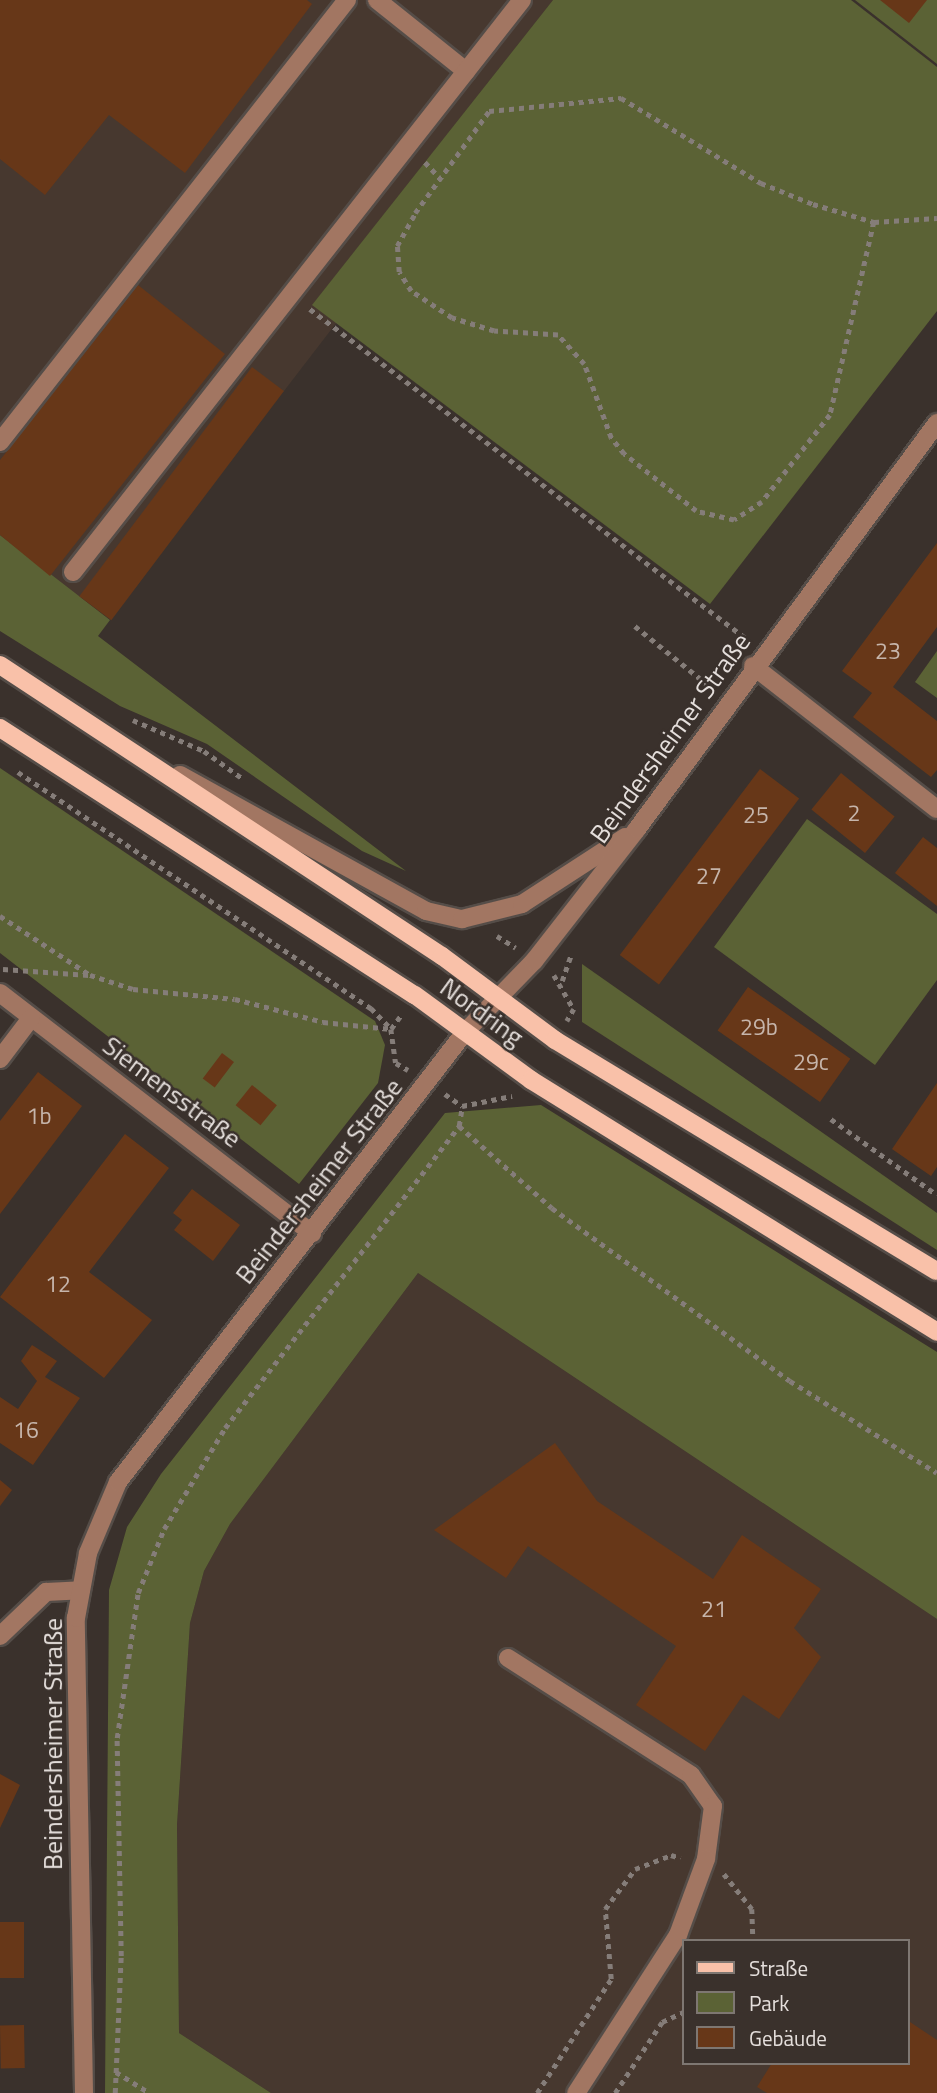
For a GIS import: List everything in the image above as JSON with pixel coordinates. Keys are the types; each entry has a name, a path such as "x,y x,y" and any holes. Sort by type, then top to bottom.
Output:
{"main road":[{"name":"Nordring","path":"0,665 497,998 555,1040 937,1271"},
{"name":"Nordring","path":"0,728 464,1032 542,1087 937,1332"}],"street":[{"path":"0,442 347,0"},
{"path":"377,0 466,71"},
{"path":"74,572 522,0"},
{"name":"Beindersheimer Straße","path":"84,2093 76,1618 100,1517 118,1482 464,1032 534,961 637,829 759,659 937,423"},
{"path":"759,659 937,809"},
{"name":"Nordring","path":"85,723 426,911 462,919 522,904 637,829"},
{"name":"Siemensstraße","path":"0,993 312,1233"},
{"path":"0,1059 32,1018"},
{"path":"0,1636 46,1592 81,1590"},
{"path":"508,1658 706,1790 713,1827 705,1864 678,1936 576,2093"}],"path":[{"path":"874,222 830,415 762,502 734,520 696,511 624,454 611,438 584,364 558,335 494,331 452,318 411,291 399,272 397,246 415,213 489,111 621,98 761,183 874,222 937,218"},
{"path":"291,294 759,659"},
{"path":"635,626 728,701"},
{"path":"0,972 6,964 90,975 133,989 235,999 323,1022 391,1029 371,1008 11,767"},
{"path":"0,916 90,975"},
{"path":"487,937 499,935 562,981"},
{"path":"116,2093 121,1956 117,1738 138,1593 164,1529 225,1428 459,1126 462,1106"},
{"path":"831,1119 937,1195"},
{"path":"459,1126 552,1208 790,1381 937,1473"},
{"path":"537,2093 611,1979 605,1909 635,1869 671,1855 720,1868 752,1909 753,1939"},
{"path":"615,2093 662,2022 682,2012"},
{"path":"116,2071 149,2093"}],"shaded area":[{"path":"0,0 553,0 313,304 337,322 284,391 79,599 0,535"},
{"path":"418,1273 937,1619 937,2093 271,2093 179,2033 177,1825 190,1623 204,1571 230,1524"}],"green space":[{"path":"553,0 851,0 937,67 937,311 710,604 312,305"},
{"path":"855,0 937,0 937,64"},
{"path":"0,535 110,620 98,636 406,871 362,851 207,744 120,706 0,631"},
{"path":"937,651 937,698 915,682"},
{"path":"0,768 375,1021 385,1045 378,1083 299,1184 0,953"},
{"path":"807,819 937,914 937,980 875,1065 714,947"},
{"path":"582,964 937,1213 937,1250 582,1022"},
{"path":"541,1105 937,1352 937,1619 418,1273 230,1524 204,1571 190,1623 177,1825 179,2033 271,2093 105,2093 109,1590 127,1527 161,1474 445,1113"}],"building":[{"path":"0,0 307,0 312,4 185,173 109,115 45,195 0,159"},
{"path":"880,0 927,0 909,23"},
{"path":"138,285 225,354 50,576 0,535 0,460"},
{"path":"252,367 284,391 111,620 79,596"},
{"path":"937,543 937,627 893,687 937,721 937,770 931,777 853,717 872,693 842,671"},
{"path":"760,769 799,798 659,985 620,955"},
{"path":"841,773 895,816 865,853 811,810"},
{"path":"923,837 937,848 937,906 895,873"},
{"path":"748,987 850,1059 820,1102 718,1030"},
{"path":"222,1053 234,1062 215,1088 203,1079"},
{"path":"38,1072 82,1106 0,1214 0,1121"},
{"path":"937,1083 937,1167 931,1176 892,1149"},
{"path":"252,1085 277,1105 261,1125 236,1105"},
{"path":"125,1134 169,1168 89,1272 152,1320 104,1378 0,1297"},
{"path":"192,1189 240,1225 213,1261 174,1230 182,1220 173,1213"},
{"path":"32,1345 57,1361 45,1377 80,1398 33,1465 0,1443 0,1397 18,1409 37,1381 21,1361"},
{"path":"555,1443 597,1501 713,1579 742,1535 821,1589 794,1628 821,1657 779,1719 743,1695 705,1751 636,1705 676,1646 528,1546 506,1578 434,1530"},
{"path":"0,1480 12,1490 0,1506"},
{"path":"0,1774 20,1785 0,1828"},
{"path":"0,1922 24,1922 24,1978 0,1978"},
{"path":"909,2021 937,2040 937,2093 767,2093 757,2087 771,2065 909,2065"},
{"path":"0,2025 24,2025 25,2068 1,2068"}]}
